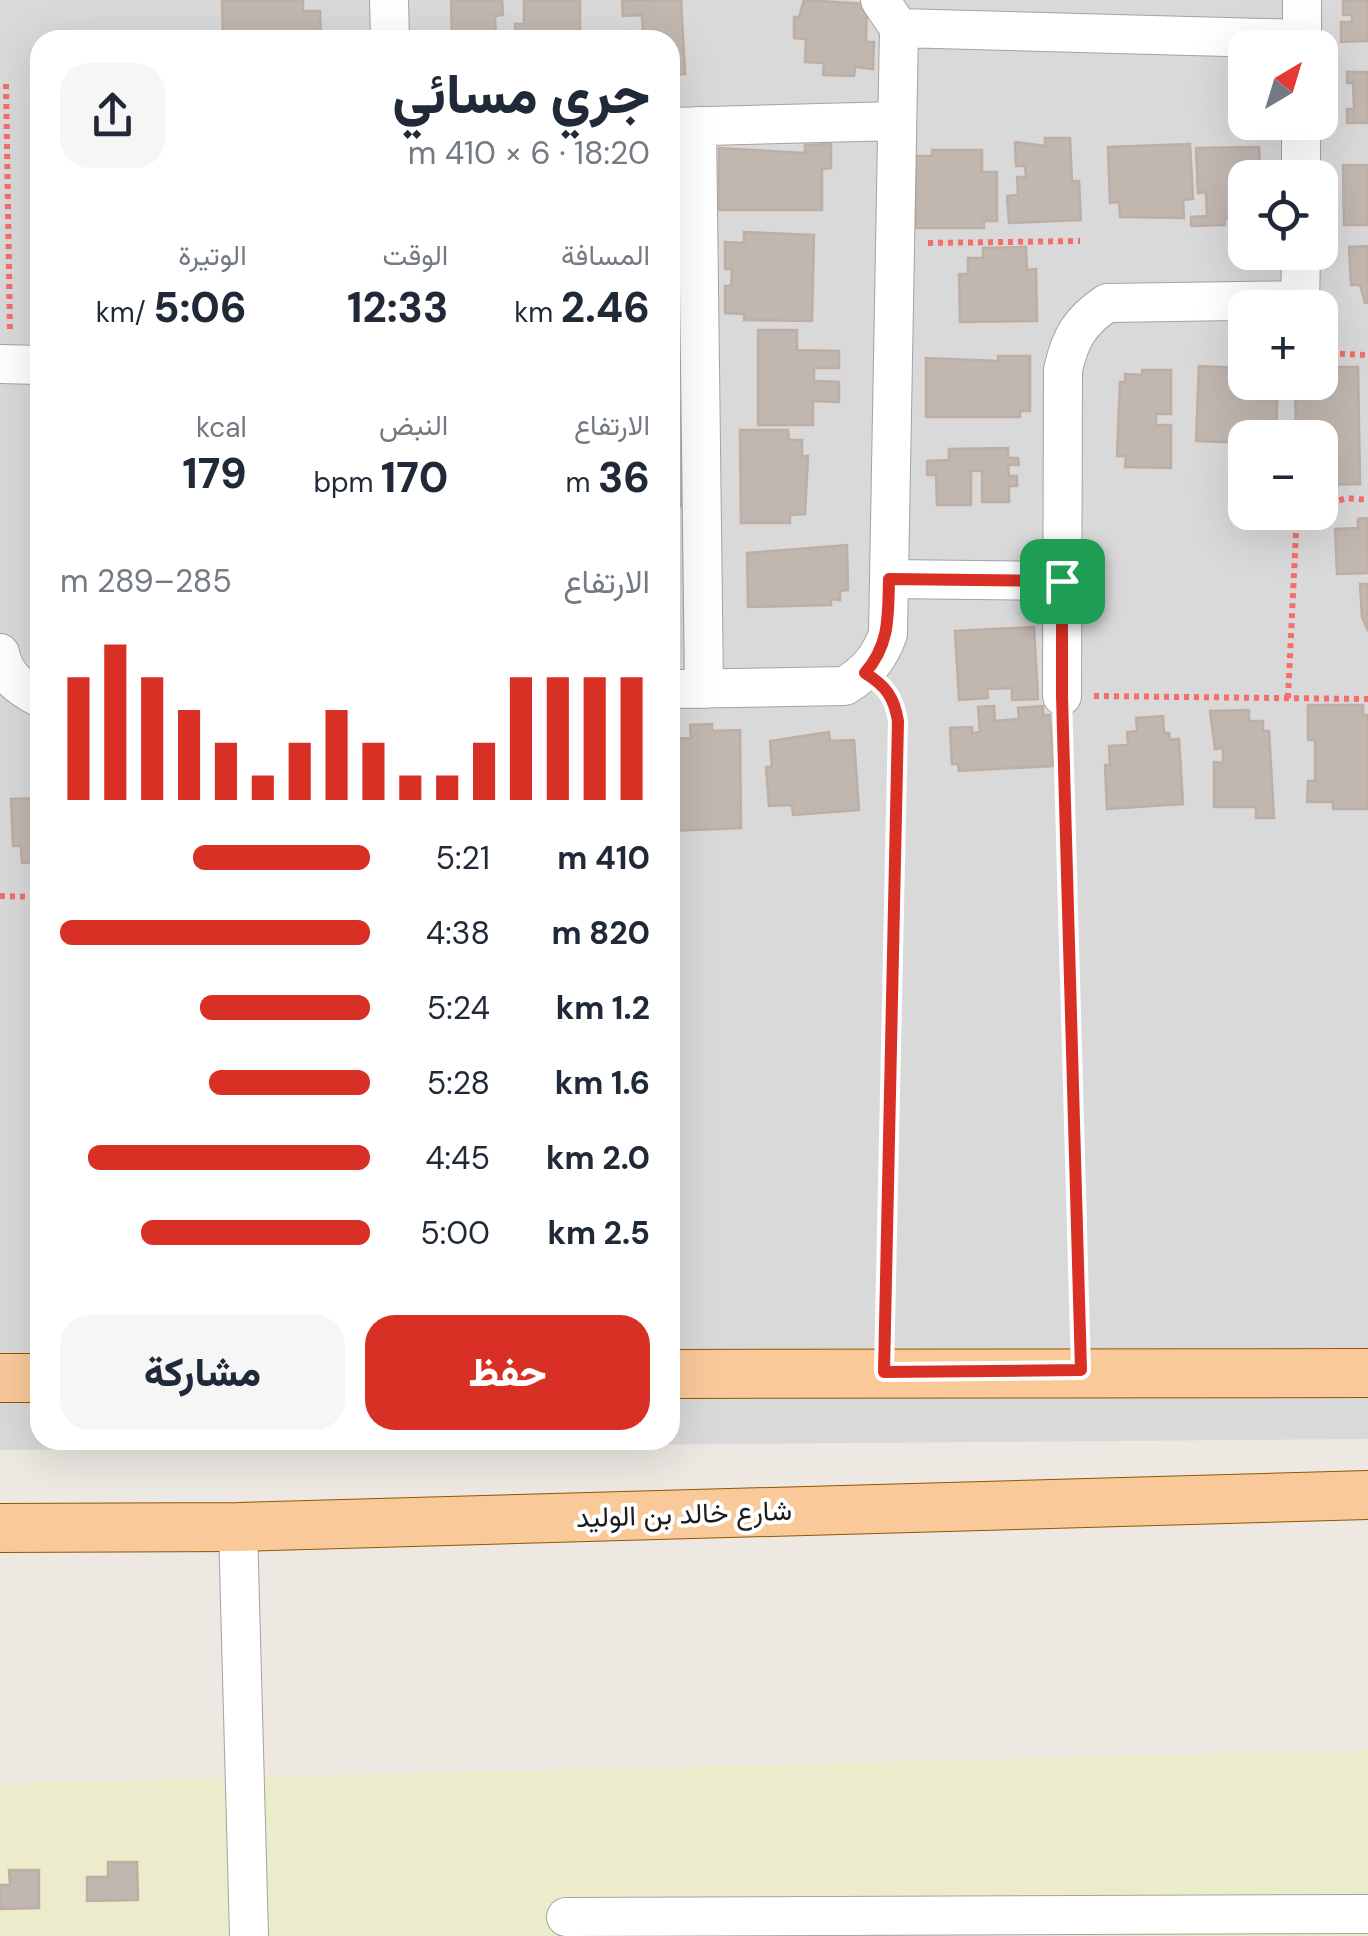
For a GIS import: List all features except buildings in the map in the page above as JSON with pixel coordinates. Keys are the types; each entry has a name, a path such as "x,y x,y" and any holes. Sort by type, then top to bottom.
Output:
{"main road":[{"path":"680,1374 1081,1370 1368,1373"},
{"path":"0,1378 30,1378"},
{"name":"شارع خالد بن الوليد","path":"0,1528 238,1526 1368,1495"}],"street":[{"path":"389,0 390,30"},
{"path":"1302,0 1302,30"},
{"path":"898,121 684,126 687,689 845,686 865,673 880,655 888,634 892,242 898,121 890,14 1228,38"},
{"path":"1062,696 1064,370 1069,342 1084,318 1108,303 1228,304"},
{"path":"889,579 1062,581"},
{"path":"0,653 3,666 18,686 30,693"},
{"path":"238,1526 249,1936"},
{"path":"566,1918 1368,1914"}],"path":[{"path":"6,84 4,194 17,364"},
{"path":"892,242 1080,241"},
{"path":"1338,354 1368,355"},
{"path":"1338,501 1368,500"},
{"path":"1288,698 1297,530"},
{"path":"865,673 882,684 895,701 898,721 884,1372"},
{"path":"1081,1370 1062,696 1368,698"},
{"path":"0,896 30,897"}],"shaded area":[{"path":"0,0 1368,0 1368,1439 680,1445 680,30 30,30 30,1450 0,1450"}],"green space":[{"path":"1368,1750 1368,1936 0,1936 0,1783"}],"route":[{"path":"889,579 1062,581 1081,1370 884,1372 898,721 895,701 882,684 865,673 880,655 888,634 889,579"}]}
